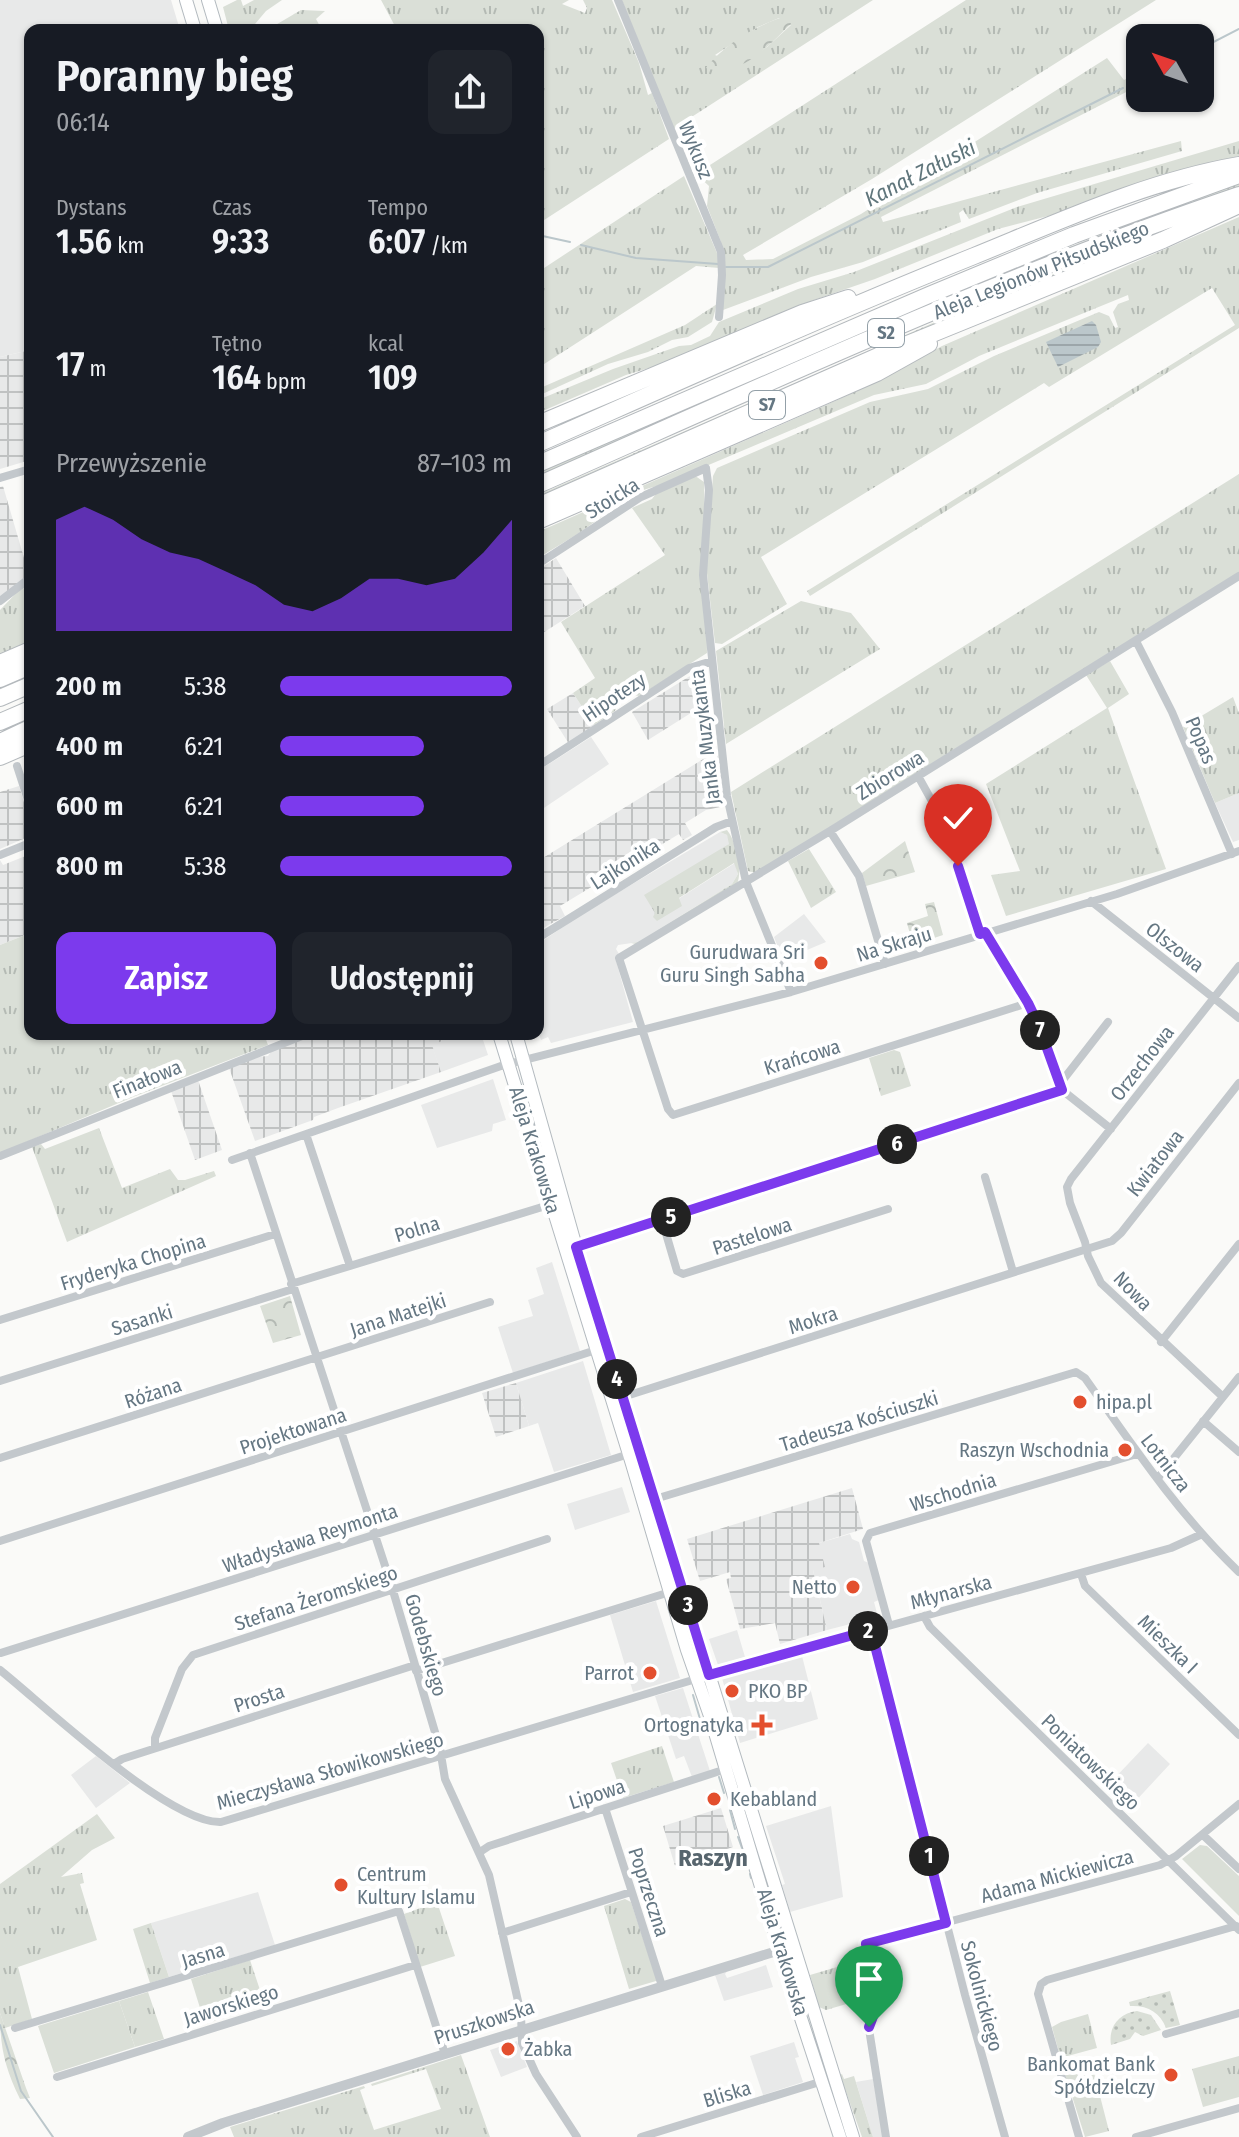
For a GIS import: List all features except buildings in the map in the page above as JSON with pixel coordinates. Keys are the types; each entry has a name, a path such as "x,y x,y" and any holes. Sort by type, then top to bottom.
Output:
{"highway":[{"path":"544,441 908,283 1107,202 1239,165"},
{"name":"Aleja Legionów Piłsudskiego","path":"544,461 1059,241 1239,175"},
{"name":"Aleja Legionów Piłsudskiego","path":"544,482 988,289 1138,230 1239,195"},
{"name":"S7","path":"544,503 997,306 1151,246 1239,205"},
{"path":"544,421 802,313 908,283"},
{"path":"544,518 877,373 997,306"},
{"path":"0,663 24,653"},
{"path":"0,679 24,669"},
{"path":"0,698 24,688"},
{"path":"0,722 24,712"},
{"path":"0,742 24,731"},
{"path":"0,757 24,747"}],"main road":[{"path":"186,0 193,24"},
{"path":"208,0 215,24"},
{"name":"Aleja Krakowska","path":"501,1040 670,1592 703,1677 840,2137"},
{"name":"Aleja Krakowska","path":"518,1040 576,1247 655,1499 726,1769 853,2137"}],"street":[{"name":"Wykusz","path":"618,0 721,252 719,317"},
{"name":"Stoicka","path":"544,560 641,497 706,468"},
{"name":"Janka Muzykanta","path":"706,468 709,490 703,575 732,821 746,882 791,992"},
{"path":"0,478 24,471"},
{"name":"Zbiorowa","path":"642,1030 619,958 830,831 1239,576"},
{"path":"0,601 24,583"},
{"name":"Popas","path":"1136,641 1236,853"},
{"name":"Hipotezy","path":"544,762 689,668 712,661"},
{"path":"17,766 24,788"},
{"path":"918,776 943,821 982,933 1028,1003 1060,1087 1111,1129"},
{"name":"Lajkonika","path":"544,934 716,827 732,821"},
{"path":"830,831 859,876 885,964"},
{"path":"0,855 24,845"},
{"name":"Na Skraju","path":"232,1160 508,1064 791,992 1194,869 1236,853"},
{"name":"Olszowa","path":"1091,901 1239,1018"},
{"name":"Orzechowa","path":"1071,1179 1239,966"},
{"name":"Krańcowa","path":"642,1030 668,1109 673,1115 1028,1003"},
{"path":"576,1247 1060,1087 1108,1022"},
{"name":"Finałowa","path":"0,1156 292,1040"},
{"name":"Kwiatowa","path":"1087,1249 1112,1241 1121,1233 1239,1083"},
{"path":"306,1134 350,1266"},
{"name":"Godebskiego","path":"250,1153 393,1591 445,1779 489,1875 521,2014 522,2043 536,2074 577,2137"},
{"path":"985,1177 1013,1272"},
{"name":"Nowa","path":"1071,1179 1067,1194 1101,1283 1223,1397"},
{"name":"Polna","path":"292,1286 552,1204"},
{"name":"Pastelowa","path":"662,1220 677,1271 683,1274 888,1209"},
{"name":"Fryderyka Chopina","path":"0,1320 275,1234"},
{"path":"1161,1342 1239,1244"},
{"name":"Mokra","path":"623,1397 1087,1249"},
{"name":"Sasanki","path":"0,1381 292,1286"},
{"name":"Jana Matejki","path":"316,1358 490,1302"},
{"name":"Projektowana","path":"0,1541 596,1350"},
{"name":"Różana","path":"0,1458 316,1358"},
{"name":"Lotnicza","path":"1071,1372 1080,1373 1085,1378 1137,1454 1200,1535 1239,1572"},
{"name":"Tadeusza Kościuszki","path":"655,1499 1071,1372"},
{"path":"1158,1478 1239,1377"},
{"path":"1203,1421 1239,1452"},
{"name":"Władysława Reymonta","path":"1,1653 629,1454"},
{"name":"Wschodnia","path":"889,1625 866,1541 870,1533 1137,1454"},
{"name":"Młynarska","path":"703,1677 1081,1574 1171,1548 1200,1535"},
{"name":"Stefana Żeromskiego","path":"155,1748 155,1738 182,1669 193,1655 547,1539"},
{"name":"Mieszka I","path":"1081,1574 1085,1586 1239,1735"},
{"name":"Prosta","path":"114,1764 155,1748 670,1592"},
{"name":"Poniatowskiego","path":"924,1616 939,1636 1237,1928"},
{"name":"Sokolnickiego","path":"871,1630 1005,2137"},
{"name":"Mieczysława Słowikowskiego","path":"0,1670 114,1764 161,1798 202,1819 220,1822 703,1677"},
{"name":"Lipowa","path":"480,1852 489,1846 726,1769"},
{"name":"Adama Mickiewicza","path":"886,2137 869,2029 877,2006 866,1944 1169,1861 1239,1804"},
{"name":"Poprzeczna","path":"605,1808 662,1986"},
{"path":"1203,1835 1239,1869"},
{"path":"502,1933 631,1892"},
{"name":"Jasna","path":"15,2028 399,1911 415,1965"},
{"path":"1079,2137 1038,1994 1041,1984 1237,1928"},
{"name":"Pruszkowska","path":"188,2137 223,2123 786,1948"},
{"path":"415,1965 445,2054"},
{"name":"Jaworskiego","path":"57,2077 415,1965"},
{"path":"1166,2034 1239,2013"},
{"name":"Bliska","path":"641,2137 823,2081"},
{"path":"1136,2137 1239,2108"}],"shaded area":[{"path":"0,0 171,0 178,24 24,24 24,351 0,357"},
{"path":"1092,321 1101,342 1098,347 1058,367 1046,342"},
{"path":"24,351 24,462 0,469 0,357"},
{"path":"3,486 24,558 24,579 0,597 0,487"},
{"path":"556,558 585,606 544,632 544,566"},
{"path":"698,671 704,672 705,682 708,681 706,687 710,701 648,740 632,712"},
{"path":"573,693 594,725 569,744 547,709"},
{"path":"591,737 609,764 544,808 544,767"},
{"path":"713,753 719,753 725,806 706,810 685,823 692,835 683,840 679,834 560,906 565,916 544,928 544,857"},
{"path":"19,786 24,802 24,839 0,849 0,792"},
{"path":"1239,793 1239,840 1233,842 1215,803"},
{"path":"720,832 727,835 730,843 656,913 735,863 738,874 732,884 639,942 618,945 616,949 619,954 615,957 633,1022 551,1043 548,1037 544,1039 544,940"},
{"path":"24,857 24,935 0,945 0,860 3,865"},
{"path":"804,914 826,942 783,960 774,937"},
{"path":"298,1040 442,1040 432,1045 441,1072 255,1141 229,1068 256,1057 268,1056 272,1050"},
{"path":"483,1040 488,1055 441,1072 431,1044"},
{"path":"493,1079 506,1120 493,1124 492,1131 437,1148 421,1105"},
{"path":"198,1080 222,1150 195,1160 171,1091"},
{"path":"552,1262 580,1351 513,1373 498,1327 533,1316 528,1300 544,1294 536,1268"},
{"path":"583,1361 611,1455 554,1472 538,1423 529,1426 516,1383"},
{"path":"516,1383 529,1426 496,1437 482,1393"},
{"path":"622,1487 630,1512 575,1530 567,1504"},
{"path":"852,1488 863,1529 819,1543 825,1567 813,1570 827,1630 780,1644 775,1623 740,1629 726,1579 731,1578 730,1572 700,1581 687,1539"},
{"path":"850,1534 852,1539 859,1542 864,1561 869,1563 879,1600 874,1602 878,1617 827,1630 813,1570 819,1543"},
{"path":"656,1601 680,1678 633,1692 610,1615"},
{"path":"737,1630 745,1657 718,1665 709,1639"},
{"path":"802,1656 818,1719 740,1743 722,1678"},
{"path":"683,1688 710,1771 692,1777 684,1756 676,1759 655,1696"},
{"path":"1148,1743 1170,1764 1131,1806 1109,1784"},
{"path":"96,1756 130,1783 96,1808 71,1775"},
{"path":"831,1806 843,1897 790,1912 782,1885 785,1884 766,1826"},
{"path":"721,1808 733,1847 675,1866 663,1826"},
{"path":"258,1892 275,1945 169,1977 151,1923"},
{"path":"766,1965 773,1987 724,2001 715,1975 729,1969 725,1974 727,1978"},
{"path":"517,2041 527,2067 501,2077 490,2050"},
{"path":"794,2042 799,2057 795,2058 803,2082 763,2095 750,2056"},
{"path":"873,2079 883,2137 873,2137 856,2082"}],"green space":[{"path":"237,0 241,0 243,6 254,0 282,0 266,11 255,24 227,24 223,7"},
{"path":"381,0 569,0 562,4 585,13 587,8 583,0 612,0 639,63 648,95 652,93 669,139 544,220 544,24 394,24"},
{"path":"622,0 873,0 673,129","holes":["779,18 791,25 767,47 740,65 715,55 758,27"]},
{"path":"966,0 1156,0 872,179 743,255 746,260 773,259 861,214 1107,58 1126,79 1126,92 881,217 883,222 1181,141 1182,151 1037,193 969,219 963,210 959,213 961,222 863,262 811,277 723,310 721,242 707,206 709,186 696,174"},
{"path":"301,10 325,11 316,19 319,24 277,24"},
{"path":"789,15 791,24 752,58 730,69 706,68 723,50 743,36"},
{"path":"1239,141 1239,156 1159,178 1056,214 998,229 814,300 672,361 626,375 544,410 544,398 613,369 679,346 691,345 710,336 719,322 1017,207"},
{"path":"684,176 720,260 719,268 696,266 544,364 544,268"},
{"path":"1239,183 1239,188 544,475 544,469 712,396 1150,216"},
{"path":"1239,217 1239,328 810,596 807,591 1235,325 1212,288 1049,387 1044,383 761,557 787,604 722,644 715,643 706,565 713,476 717,468 870,402 928,389 994,356 1099,312 1109,316 1115,328 1118,327 1113,312 1118,304 1129,300 1128,295 979,356 926,384 874,395 659,486 638,492 544,554 544,529 835,401 942,346"},
{"path":"1177,227 544,497 544,492 981,302"},
{"path":"717,304 712,322 688,337 608,364 544,393 544,386 685,325"},
{"path":"1239,474 1239,572 756,873 748,871 731,792"},
{"path":"694,475 704,482 707,653 639,696 633,695 594,725 573,693 595,678 561,622 665,555 632,508 652,499 658,491"},
{"path":"23,586 24,644 0,654 0,610"},
{"path":"801,601 851,613 880,649 726,744 716,651"},
{"path":"1110,661 1129,694 1108,708 1166,869 1006,916 991,875 1020,871 986,784 1107,708 1086,675"},
{"path":"1233,697 1239,713 1239,793 1215,803 1183,727"},
{"path":"727,830 738,856 739,878 737,884 636,944 631,943 639,942 732,884 738,874 734,863 679,898 682,906 657,921 644,895 729,844 727,835 720,832"},
{"path":"905,841 915,872 866,886 862,873"},
{"path":"809,849 836,892 811,908 788,861"},
{"path":"934,902 943,935 913,945 907,923 928,916 925,904"},
{"path":"24,935 24,1040 266,1040 268,1045 0,1153 0,945"},
{"path":"894,1050 900,1052 911,1086 881,1096 869,1058"},
{"path":"99,1128 122,1188 170,1169 178,1180 214,1171 216,1176 67,1242 32,1147 41,1144 45,1149"},
{"path":"290,1296 301,1335 273,1343 260,1306"},
{"path":"662,1746 674,1782 623,1798 611,1763"},
{"path":"97,1814 115,1838 92,1850 61,1877 82,1873 84,1883 80,1884 97,1940 18,1967 32,2019 5,2028 0,2013 0,1884"},
{"path":"1200,1845 1207,1846 1239,1876 1239,1916 1182,1859"},
{"path":"625,1899 631,1902 656,1978 656,1981 629,1989 604,1906"},
{"path":"437,1902 455,1956 420,1967 404,1914"},
{"path":"151,1923 169,1977 150,1983 133,1929"},
{"path":"250,1960 265,2005 205,2024 191,1979"},
{"path":"854,1962 860,2000 826,2010 819,2007 810,1975"},
{"path":"1170,1991 1180,2025 1166,2028 1152,2011 1130,2006 1129,2002"},
{"path":"148,1992 164,2039 135,2047 119,2001"},
{"path":"119,2001 135,2047 54,2073 38,2026"},
{"path":"1137,2011 1151,2015 1161,2030 1143,2036 1135,2032 1130,2039 1111,2045 1111,2032 1116,2022"},
{"path":"0,2013 30,2098 20,2099 4,2058"},
{"path":"1088,2014 1097,2048 1060,2056 1052,2027"},
{"path":"461,2055 490,2137 234,2137 230,2127 364,2086 360,2090 374,2130 441,2109 426,2069 371,2084"},
{"path":"1239,2056 1239,2097 1203,2107 1192,2069"},
{"path":"1086,2059 1091,2061 1109,2131 1085,2137 1064,2071 1068,2065"},
{"path":"842,2074 844,2079 854,2076 873,2137 862,2137"}],"waterway":[{"name":"Kanał Załuski","path":"1214,42 1239,29"},
{"name":"Kanał Załuski","path":"726,267 768,267 1123,88"},
{"name":"Kanał Załuski","path":"544,236 570,242"},
{"name":"Kanał Załuski","path":"581,245 636,258 718,264"},
{"path":"693,1695 700,1719"},
{"path":"719,1777 724,1793"},
{"path":"730,1810 735,1829"},
{"path":"738,1837 742,1848"},
{"path":"743,1854 748,1868"},
{"path":"750,1874 751,1878"},
{"path":"0,2025 21,2091 53,2137"}],"place":[{"name":"Gurudwara Sri Guru Singh Sabha","path":"821,963"},
{"name":"hipa.pl","path":"1080,1402"},
{"name":"Raszyn Wschodnia","path":"1125,1450"},
{"name":"Netto","path":"853,1587"},
{"name":"Parrot","path":"650,1673"},
{"name":"PKO BP","path":"732,1691"},
{"name":"Ortognatyka","path":"762,1725"},
{"name":"Kebabland","path":"714,1799"},
{"name":"Centrum Kultury Islamu","path":"341,1885"},
{"name":"Żabka","path":"508,2049"},
{"name":"Bankomat Bank Spółdzielczy","path":"1171,2075"}],"district":[{"name":"Raszyn","path":"713,1858"}],"route":[{"path":"869,2027 877,2006 866,1944 946,1923 871,1630 709,1675 576,1247 1062,1090 1028,1003 985,932 980,934 958,866"}]}
